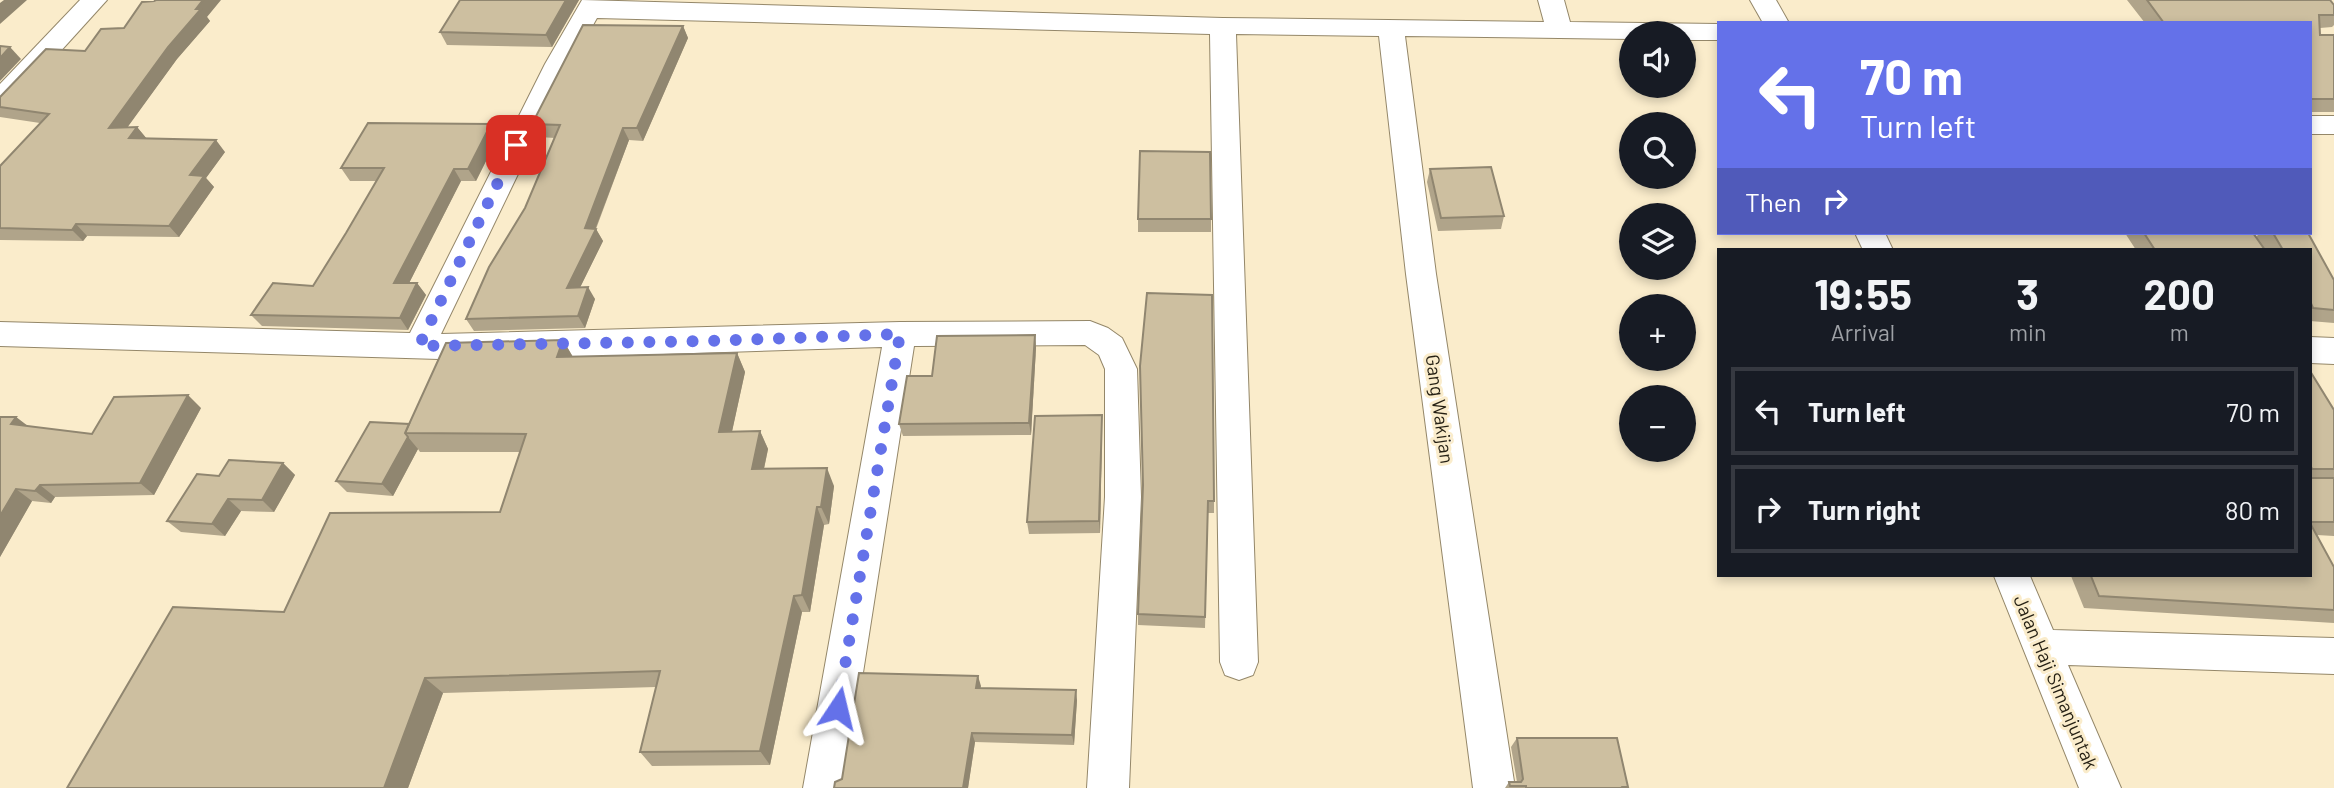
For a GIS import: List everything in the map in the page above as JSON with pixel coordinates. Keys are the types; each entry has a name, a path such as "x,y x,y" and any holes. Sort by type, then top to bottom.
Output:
{"street":[{"path":"0,101 94,0"},
{"path":"1551,0 1559,30"},
{"path":"1763,0 1775,21"},
{"path":"419,346 493,192 592,5 1223,26 1717,32"},
{"path":"1223,26 1240,662"},
{"name":"Gang Wakijan","path":"1391,29 1421,274 1494,788"},
{"path":"2312,125 2334,125"},
{"path":"0,334 419,346 900,334 1090,333 1109,343 1117,355 1121,369 1123,496 1108,788"},
{"path":"824,788 900,334"},
{"path":"2312,351 2334,351"},
{"name":"Jalan Haji Simanjuntak","path":"2012,577 2100,788"},
{"path":"2041,647 2334,656"}],"building":[{"path":"203,0 196,9 201,9 168,47 109,128 137,127 129,138 216,140 190,175 204,176 169,226 76,224 72,230 0,228 0,166 49,114 0,107 0,97 46,49 85,51 101,29 124,28 142,2"},
{"path":"460,0 566,0 546,35 440,32"},
{"path":"2147,0 2330,0 2334,5 2334,15 2319,15 2320,35 2334,35 2334,99 2312,99 2312,21 2163,21"},
{"path":"583,25 683,26 637,128 623,128 585,228 596,229 567,288 588,287 578,316 466,319 489,267 525,208 560,125 532,124"},
{"path":"0,46 10,47 0,58"},
{"path":"368,123 491,124 468,169 454,169 394,283 417,283 400,318 251,315 273,283 313,286 346,233 384,168 341,168"},
{"path":"1140,151 1210,152 1211,219 1138,219"},
{"path":"1491,167 1504,216 1441,218 1430,169"},
{"path":"2145,235 2254,235 2264,248 2154,248"},
{"path":"2274,235 2309,235 2334,280 2334,310 2312,306 2312,248 2282,248"},
{"path":"1147,293 1212,295 1214,501 1208,501 1205,617 1138,614 1143,485 1140,366"},
{"path":"1035,335 1029,423 899,424 907,376 932,376 937,336"},
{"path":"563,340 557,357 737,353 719,432 760,431 752,469 827,468 821,507 817,507 802,595 794,596 760,751 640,752 660,671 425,678 384,788 67,788 173,607 284,612 330,513 500,512 526,434 405,433 446,343"},
{"path":"2312,374 2334,410 2334,469 2312,469"},
{"path":"188,395 140,483 40,485 35,491 16,489 0,516 0,417 16,417 11,424 92,434 114,397"},
{"path":"1102,415 1099,521 1027,522 1035,416"},
{"path":"370,422 409,424 405,433 408,437 382,484 336,481"},
{"path":"229,460 283,463 262,500 228,499 212,524 167,521 197,474 219,476"},
{"path":"2312,478 2334,478 2334,522 2312,522"},
{"path":"2312,527 2334,567 2334,610 2099,596 2091,577 2312,577"},
{"path":"859,673 978,676 976,688 1076,690 1072,735 972,733 963,788 834,788 835,782 842,779"},
{"path":"1517,738 1617,738 1628,787 1510,786 1509,782 1521,782 1523,779"}],"route":[{"path":"516,145 419,346 842,338 900,334 838,708"}]}
